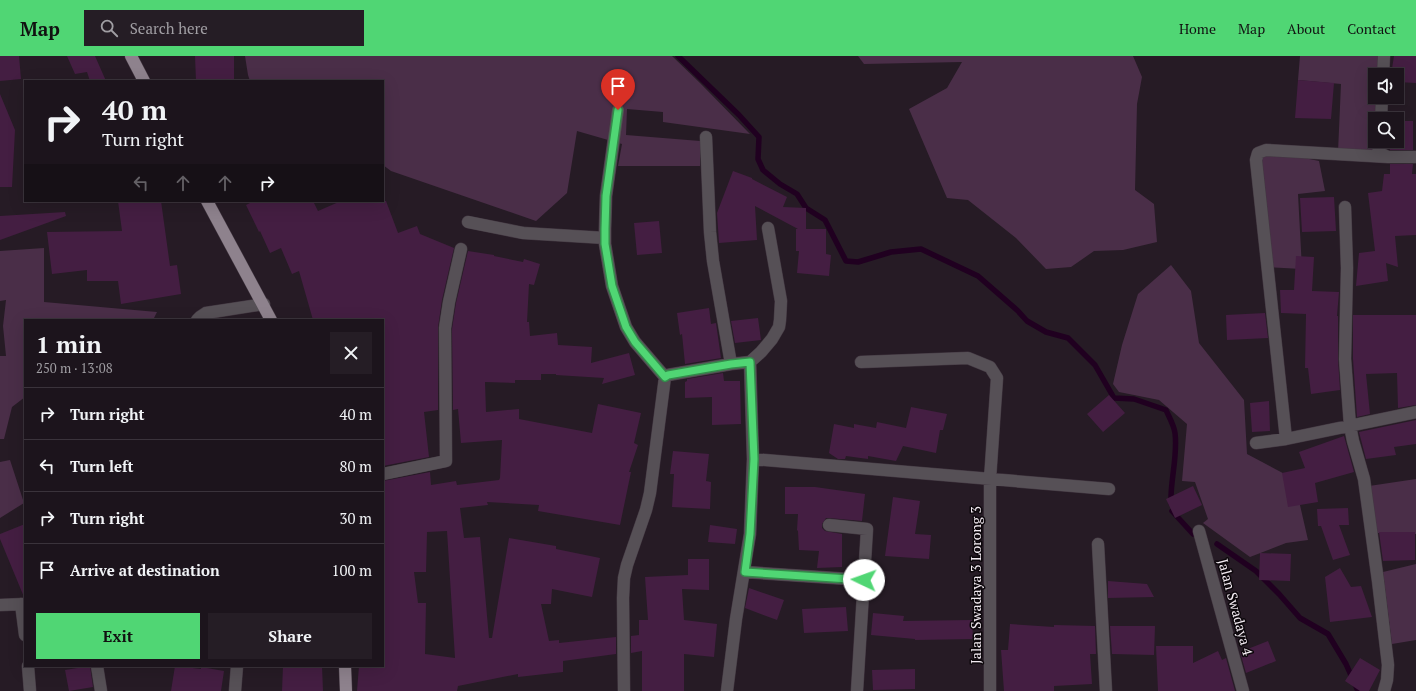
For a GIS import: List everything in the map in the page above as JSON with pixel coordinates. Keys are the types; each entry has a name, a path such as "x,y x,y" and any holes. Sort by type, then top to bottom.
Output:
{"main road":[{"path":"131,56 143,80"},
{"path":"208,202 264,304 271,319"},
{"path":"345,667 346,691"}],"street":[{"path":"1383,68 1384,56"},
{"path":"618,110 606,196 605,238 612,286 626,327 635,342 665,377 650,494 624,578 624,691"},
{"path":"706,137 710,232 713,261 731,364"},
{"path":"1378,148 1380,153 1388,157"},
{"path":"1286,439 1256,160 1258,153 1266,150 1416,158"},
{"path":"1345,207 1347,268 1345,359 1350,426 1364,479 1378,581 1388,665 1387,680 1384,691"},
{"path":"468,222 523,233 605,238"},
{"path":"665,377 668,375 750,362 772,340 779,327 781,301 768,228"},
{"path":"384,474 446,461 445,328 448,302 461,249"},
{"path":"198,319 206,313 264,304"},
{"name":"Jalan Swadaya 3 Lorong 3","path":"861,362 968,358 990,367 997,378 990,479 990,691"},
{"path":"727,691 736,619 745,572 750,534 754,459 750,362"},
{"path":"1256,443 1286,439 1416,412"},
{"path":"754,459 1109,489"},
{"path":"829,525 867,529 857,691"},
{"name":"Jalan Swadaya 4","path":"1199,531 1243,691"},
{"path":"1098,544 1106,691"},
{"path":"745,572 864,580"},
{"path":"0,605 23,604 24,620"},
{"path":"28,667 30,691"},
{"path":"97,667 101,691"},
{"path":"235,691 237,667"}],"shaded area":[{"path":"245,56 672,56 750,134 663,122 663,112 627,109 626,135 700,141 700,166 618,166 622,144 577,131 567,193 536,221 391,171 384,166 384,80 250,80"},
{"path":"858,56 1133,56 1142,77 1137,104 1135,190 1154,204 1157,242 1123,250 1094,251 1071,267 1046,269 1016,238 968,200 947,198 909,109 947,88 962,62 864,64"},
{"path":"1300,56 1381,56 1380,68 1368,68 1368,104 1379,104 1378,112 1368,112 1368,148 1375,148 1375,159 1338,152 1341,84 1298,80"},
{"path":"1255,152 1276,152 1319,161 1325,191 1298,194 1302,269 1264,267"},
{"path":"44,248 44,302 157,312 154,319 24,319 24,398 12,407 4,439 0,439 0,356 6,356 3,326 6,300 0,301 0,251"},
{"path":"1171,265 1191,291 1199,343 1244,400 1247,454 1294,479 1308,540 1286,543 1250,557 1203,523 1208,519 1195,482 1182,481 1187,424 1159,400 1119,392 1113,384 1122,345 1138,294"},
{"path":"10,460 24,503 0,518 0,462"},
{"path":"1416,479 1416,534 1376,533 1369,486"},
{"path":"1416,564 1416,640 1392,644 1383,572"}],"building":[{"path":"0,56 19,56 21,79 0,81"},
{"path":"67,56 95,56 106,80 90,80 87,72 75,74"},
{"path":"195,56 234,56 234,79 196,80"},
{"path":"1394,56 1416,56 1416,83 1404,82 1404,68 1392,68"},
{"path":"1298,80 1334,83 1331,119 1295,118"},
{"path":"0,94 15,130 12,187 0,187"},
{"path":"1404,121 1413,121 1413,150 1390,150 1390,148 1404,148"},
{"path":"1390,164 1413,164 1412,174 1416,174 1416,235 1395,236 1398,267 1386,263 1388,281 1356,286 1359,253 1375,251 1368,193 1382,191 1384,174 1390,174"},
{"path":"733,171 752,178 787,197 783,207 806,208 806,229 826,229 826,254 831,255 829,276 797,273 799,251 796,251 796,229 798,229 755,206 757,240 719,243 717,213"},
{"path":"1334,197 1336,231 1302,232 1300,198"},
{"path":"386,201 398,233 417,226 420,234 454,248 442,300 438,327 438,410 424,412 429,457 384,466 384,319 313,319 299,271 292,274 281,248 270,253 246,205 252,202 314,202 318,211 339,202"},
{"path":"118,202 161,202 170,266 177,265 181,294 121,304 118,281 87,281 87,270 52,274 47,232 122,231"},
{"path":"65,212 66,216 0,240 0,216"},
{"path":"659,221 662,253 637,255 634,223"},
{"path":"468,251 523,262 524,259 540,264 534,285 529,284 527,322 529,322 530,336 557,333 558,345 592,347 591,363 629,353 635,375 602,384 604,378 556,374 541,374 541,380 515,380 515,383 485,382 486,412 519,409 519,419 592,433 598,404 641,413 634,443 638,445 629,472 631,472 620,525 538,511 539,505 487,502 488,505 460,508 464,538 480,537 489,638 492,638 509,538 556,546 556,549 600,558 592,597 552,589 551,604 541,604 549,641 559,640 559,643 616,637 616,654 563,661 563,672 518,677 518,674 458,686 457,691 357,691 359,667 384,667 384,481 430,472 431,485 456,481 457,485 499,480 500,478 502,440 461,443 458,409 453,410 452,329 456,303","holes":["447,531 455,658 425,654 426,603 418,603 414,572 426,572 427,532"]},
{"path":"1296,256 1314,257 1312,291 1339,292 1337,316 1340,390 1311,394 1308,368 1305,368 1306,314 1281,313 1280,290 1294,290"},
{"path":"709,308 711,324 716,323 721,358 685,364 682,334 680,335 677,313"},
{"path":"1265,313 1268,338 1227,340 1226,315"},
{"path":"1353,315 1416,315 1416,405 1398,408 1397,373 1366,374 1370,414 1357,417 1353,359"},
{"path":"758,318 761,340 735,343 731,321"},
{"path":"723,373 724,381 740,381 741,424 712,425 712,397 685,398 685,382 687,379"},
{"path":"1109,395 1125,413 1103,432 1087,414"},
{"path":"1269,401 1270,431 1252,432 1250,403"},
{"path":"911,407 947,414 943,430 940,430 936,453 903,446 896,461 868,456 868,459 846,456 845,459 838,459 829,453 834,424 854,428 854,424 876,428 877,422 906,428"},
{"path":"1416,420 1416,444 1394,447 1396,455 1366,459 1359,432"},
{"path":"1344,436 1354,472 1315,483 1318,502 1288,507 1282,473 1305,468 1299,452"},
{"path":"673,451 709,454 706,481 711,482 710,509 672,507 674,474 670,474"},
{"path":"1193,486 1202,505 1175,518 1166,499"},
{"path":"785,487 815,487 865,494 862,521 826,518 822,524 822,528 825,531 842,534 842,567 817,568 819,551 799,550 797,530 798,514 785,514"},
{"path":"893,497 920,501 915,534 931,535 929,559 885,556"},
{"path":"1348,508 1349,525 1339,525 1350,555 1333,560 1321,526 1318,526 1317,509"},
{"path":"24,524 24,597 0,539 0,534"},
{"path":"710,525 737,529 735,544 708,542"},
{"path":"1379,532 1415,532 1415,560 1383,561"},
{"path":"1260,553 1291,554 1290,581 1259,580"},
{"path":"688,559 709,559 709,590 682,589 684,620 717,624 714,657 684,654 684,691 642,691 642,651 631,653 631,636 639,635 639,620 648,620 645,577 688,575"},
{"path":"1340,568 1351,587 1361,586 1372,617 1330,622 1325,577"},
{"path":"1108,581 1147,584 1154,597 1108,598"},
{"path":"749,588 784,600 777,620 745,608"},
{"path":"846,607 848,631 804,633 802,609"},
{"path":"873,613 904,616 903,621 972,620 973,639 915,640 871,635"},
{"path":"1010,624 1054,627 1054,625 1095,626 1096,654 1090,654 1092,684 1054,686 1054,691 1004,691 1001,650 1008,650"},
{"path":"1110,626 1155,626 1154,655 1112,654"},
{"path":"1268,641 1276,661 1246,673 1240,652"},
{"path":"1156,646 1193,646 1193,663 1218,651 1222,660 1226,658 1235,691 1158,691"},
{"path":"1360,658 1380,670 1369,691 1360,691 1345,681"},
{"path":"90,667 93,687 69,691 65,670"},
{"path":"175,667 201,669 201,667 224,671 221,691 171,691"},
{"path":"283,667 322,667 323,691 282,691"},
{"path":"915,669 915,689 873,690 872,670"}],"waterway":[{"path":"678,56 739,115 759,137 758,159 763,170 780,184 797,194 806,208 825,220 846,261 858,262 891,252 921,249 978,276 1018,311 1027,321 1046,332 1068,338 1095,365 1114,398 1134,399 1166,410 1174,427 1176,442 1171,503"},
{"path":"1172,511 1193,534"},
{"path":"1217,544 1256,571 1300,618 1328,634 1346,664 1358,691"}],"route":[{"path":"618,110 606,196 605,244 612,286 626,327 647,358 665,377 668,375 690,371 750,362 754,459 750,534 745,572 864,580"}]}
